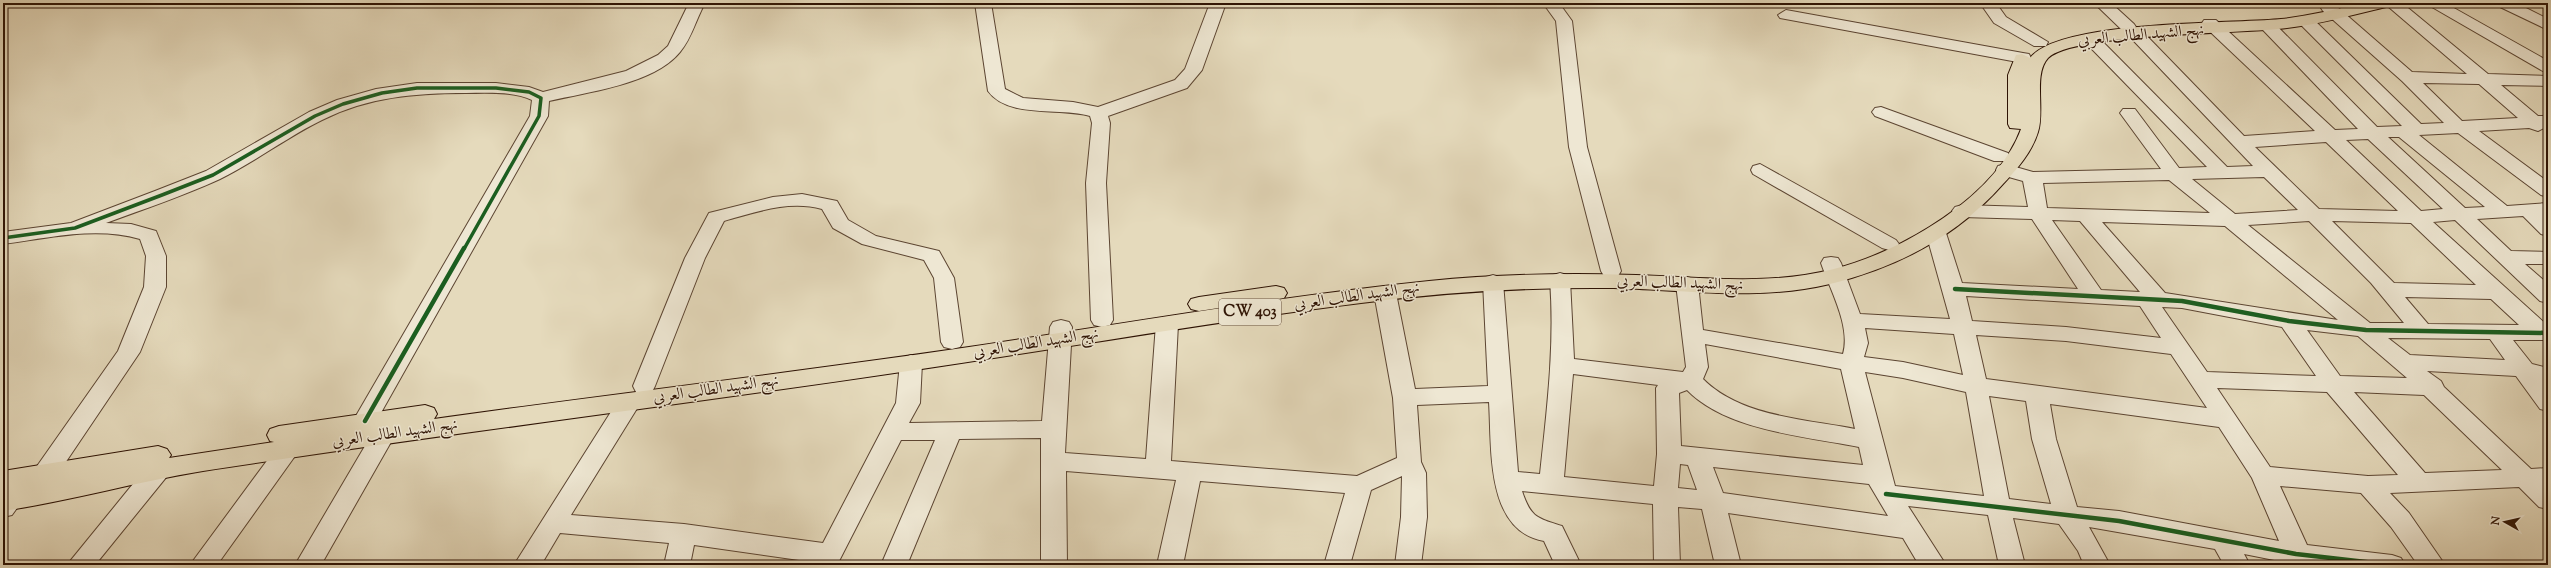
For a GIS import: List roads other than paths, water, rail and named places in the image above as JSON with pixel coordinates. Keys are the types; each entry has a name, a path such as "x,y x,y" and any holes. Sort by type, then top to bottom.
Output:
{"main road":[{"name":"نهج الشهيد الطالب العربي","path":"2214,26 2380,3"},
{"name":"نهج الشهيد الطالب العربي","path":"44,475 374,428 636,394 911,363 1060,333 1102,320 1238,298 1441,274 1528,271 1611,271 1760,274 1834,269 1871,264 1936,233 1962,211 2029,136 2032,122 2017,75 2026,51 2040,42 2056,36 2214,26 2268,26 2306,21 2338,9"},
{"name":"نهج الشهيد الطالب العربي","path":"2024,94 2032,78 2037,60 2043,53 2062,44 2132,31"},
{"name":"نهج الشهيد الطالب العربي","path":"636,394 952,342 1167,324 1385,293 1493,282 1560,280 1766,286 1806,282 1889,244 1983,186"},
{"name":"نهج الشهيد الطالب العربي","path":"4,498 159,470 288,449 374,428"}],"street":[{"path":"75,228 213,175 316,116 343,104 382,93 417,88 496,88 530,92 541,98 636,73 658,63 674,49 697,3"},
{"path":"983,3 997,91 1004,98 1034,104 1085,108 1098,113 1181,84 1193,70 1218,3"},
{"path":"1551,3 1564,21 1578,147 1611,271"},
{"path":"1988,3 2000,20 2040,42"},
{"path":"2102,3 2132,31 2211,114 2378,278 2386,290 2422,331"},
{"path":"2392,3 2426,29 2483,79 2541,121 2548,134"},
{"path":"2433,3 2524,53 2548,69"},
{"path":"2504,3 2548,25"},
{"path":"2338,9 2459,126 2548,191"},
{"path":"1786,15 2023,58"},
{"path":"2306,21 2410,131 2503,212"},
{"path":"2214,26 2414,217 2495,292 2543,332"},
{"path":"2268,26 2372,133 2548,296"},
{"path":"2090,38 2223,173"},
{"path":"2408,77 2548,81"},
{"path":"308,565 374,428 539,116 541,98"},
{"path":"1881,112 2003,164 2032,178 2175,175 2269,171"},
{"path":"1098,113 1101,123 1096,182 1102,320"},
{"path":"2130,113 2175,175 2366,330 2537,477 2548,500"},
{"path":"2241,142 2330,137 2459,126 2541,121"},
{"path":"1760,170 1889,244"},
{"path":"2032,178 2039,215 2094,296"},
{"path":"527,565 552,523 636,394 695,258 716,217 757,205 802,200 820,201 830,205 840,224 869,240 901,249 932,254 944,278 952,342"},
{"path":"1962,211 2087,217 2229,220 2314,215 2414,217 2548,209"},
{"path":"2528,210 2548,230"},
{"path":"2087,217 2152,299 2176,347 2262,475 2299,560"},
{"path":"3,238 75,228 131,230 148,235 156,256 155,287 129,352 44,475 4,498"},
{"path":"1936,233 1955,290 1976,386 1997,507 2012,565"},
{"path":"2507,257 2548,258"},
{"path":"1834,269 1852,320 1857,343 1851,363 1869,440 1882,485 1911,528 1933,565"},
{"path":"1551,483 1563,365 1564,319 1560,280"},
{"path":"1493,282 1506,480 1515,506 1524,522 1538,532 1553,533 1568,565"},
{"path":"1687,284 1696,367 1691,381"},
{"path":"1955,290 2187,301 2289,321 2366,330 2543,332"},
{"path":"2386,290 2495,292"},
{"path":"1385,293 1405,398 1409,462 1414,473 1414,517 1408,565"},
{"path":"1852,320 2066,334 2176,347"},
{"path":"2289,321 2335,386 2419,483"},
{"path":"1158,468 1167,324"},
{"path":"2496,332 2548,403"},
{"path":"1054,565 1052,460 1060,333"},
{"path":"1693,335 1851,363 1903,370 1976,386 2224,419"},
{"path":"2404,362 2522,369 2535,375 2548,376"},
{"path":"552,523 684,534 827,559 908,403 911,363"},
{"path":"1563,365 1691,381 1708,398 1758,419 1869,440"},
{"path":"2199,380 2335,386 2433,388"},
{"path":"1667,565 1665,496 1670,454 1668,388 1691,381"},
{"path":"1405,398 1501,393"},
{"path":"2036,394 2043,425 2044,439 2067,515 2089,547 2097,565"},
{"path":"892,432 1053,429"},
{"path":"894,565 951,431"},
{"path":"203,565 288,449"},
{"path":"1670,454 1882,485 1997,507 2119,521 2223,540 2299,560 2392,565"},
{"path":"1698,458 1713,501 1728,565"},
{"path":"1052,460 1360,485 1409,462"},
{"path":"80,565 159,470"},
{"path":"1170,565 1190,470"},
{"path":"2262,475 2368,485 2537,477"},
{"path":"1506,480 1551,483 1713,501 1911,528"},
{"path":"1337,565 1360,485"},
{"path":"2368,485 2400,520 2432,565"},
{"path":"677,565 684,534"},
{"path":"2223,540 2237,565"}]}
